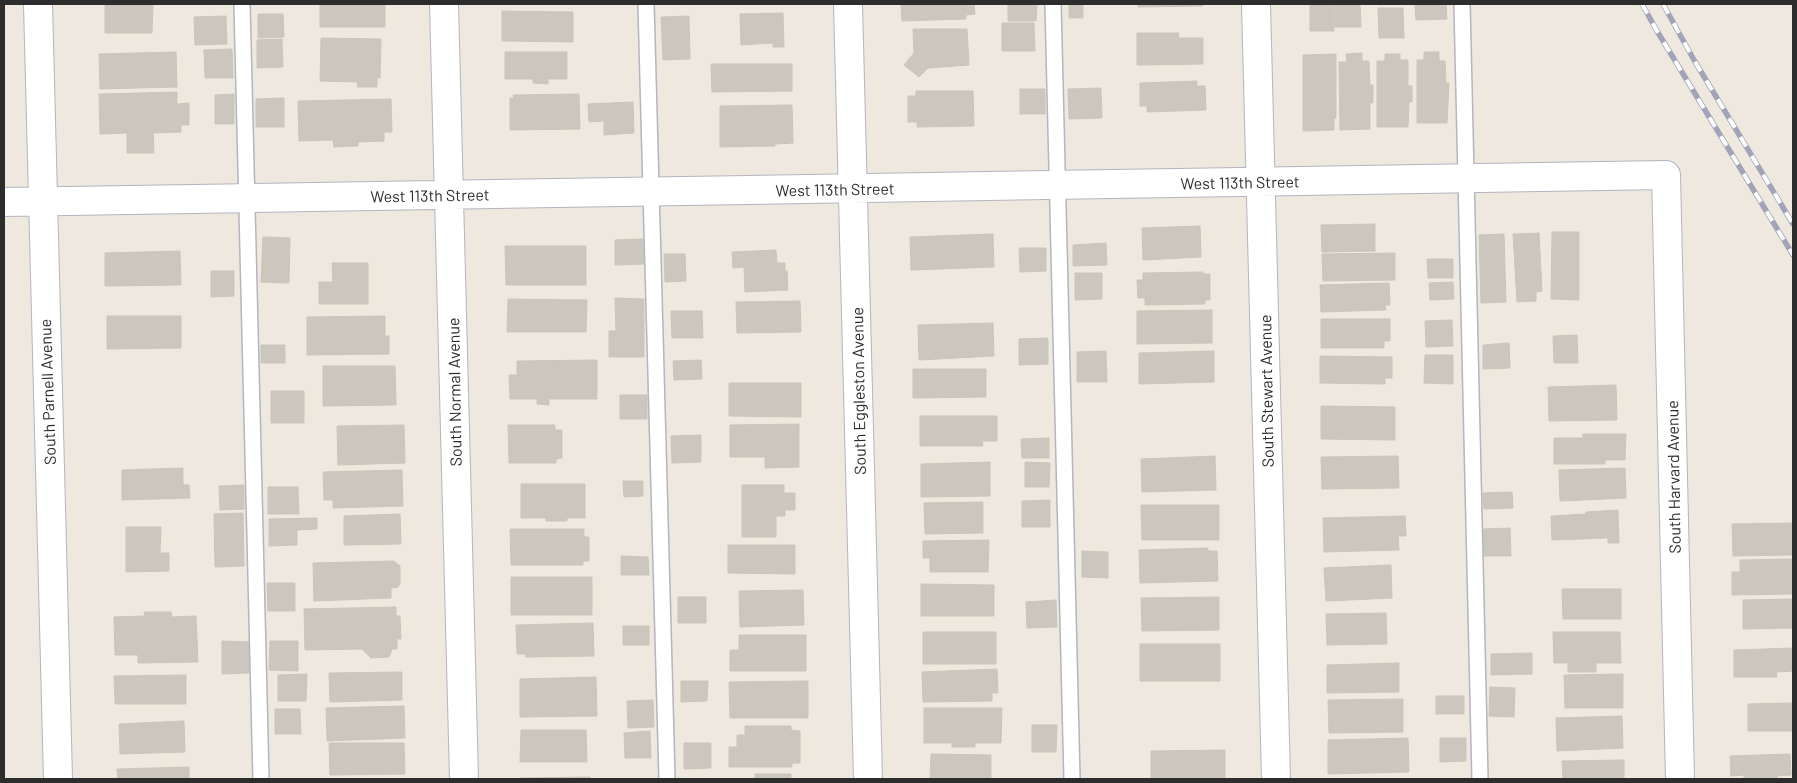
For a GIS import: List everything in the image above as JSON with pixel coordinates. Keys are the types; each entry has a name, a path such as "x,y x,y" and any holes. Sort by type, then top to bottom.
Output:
{"street":[{"name":"South Parnell Avenue","path":"38,4 58,779"},
{"name":"South Normal Avenue","path":"444,4 464,779"},
{"name":"South Eggleston Avenue","path":"848,4 868,779"},
{"name":"South Stewart Avenue","path":"1256,4 1276,779"},
{"name":"West 113th Street","path":"4,202 1666,174"},
{"name":"South Harvard Avenue","path":"1666,174 1680,779"}],"lane":[{"path":"242,4 261,779"},
{"path":"646,4 667,779"},
{"path":"1053,4 1072,779"},
{"path":"1462,4 1480,779"}],"building":[{"path":"105,4 153,4 152,33 105,33"},
{"path":"320,4 385,4 385,27 320,27"},
{"path":"901,4 974,4 975,14 966,15 966,19 902,21"},
{"path":"1008,4 1037,4 1036,21 1008,21"},
{"path":"1069,4 1083,4 1083,18 1069,18"},
{"path":"1138,4 1203,4 1203,6 1138,7"},
{"path":"1310,4 1334,4 1334,31 1310,31"},
{"path":"1335,4 1360,4 1361,27 1335,27"},
{"path":"1415,4 1446,4 1447,19 1416,20"},
{"path":"1378,8 1403,8 1404,38 1379,38"},
{"path":"502,11 573,12 573,42 502,41"},
{"path":"783,13 784,47 773,47 773,43 741,45 740,14"},
{"path":"258,14 283,14 284,37 258,38"},
{"path":"226,16 227,44 195,45 194,17"},
{"path":"689,16 690,59 663,60 661,17"},
{"path":"1002,23 1034,23 1035,51 1002,51"},
{"path":"913,29 967,29 969,65 928,68 919,77 904,65 914,53"},
{"path":"1137,33 1179,33 1178,38 1203,38 1203,64 1137,65"},
{"path":"321,38 381,39 380,78 377,78 377,87 357,87 358,82 320,81"},
{"path":"282,39 283,67 257,68 257,40"},
{"path":"232,49 233,78 205,78 204,50"},
{"path":"176,52 177,87 100,89 99,54"},
{"path":"505,52 567,52 567,79 548,79 548,84 533,83 533,79 505,79"},
{"path":"1424,52 1439,52 1439,61 1445,61 1446,83 1449,83 1447,123 1417,123 1417,60 1424,60"},
{"path":"1362,53 1362,61 1369,61 1370,85 1373,85 1373,103 1370,103 1370,129 1340,130 1339,62 1347,62 1346,54"},
{"path":"1336,54 1336,118 1334,118 1334,130 1303,131 1303,55"},
{"path":"1385,54 1400,54 1400,60 1408,60 1408,86 1412,86 1412,102 1409,102 1408,127 1377,127 1377,61 1385,61"},
{"path":"711,64 792,64 792,91 712,92"},
{"path":"1197,81 1197,86 1205,86 1206,110 1147,112 1147,106 1140,106 1140,83"},
{"path":"1101,88 1102,118 1069,119 1068,89"},
{"path":"1020,89 1045,89 1045,114 1020,114"},
{"path":"916,91 973,91 974,126 917,127 917,122 908,122 908,96 916,96"},
{"path":"177,92 177,104 189,103 189,125 181,125 181,132 153,133 154,153 127,153 127,133 100,134 99,94"},
{"path":"234,94 234,124 215,124 215,95"},
{"path":"579,94 580,129 510,130 510,98 514,98 513,95"},
{"path":"284,98 284,127 256,127 256,99"},
{"path":"391,99 392,132 384,132 384,141 358,142 358,146 334,147 333,140 299,141 298,101"},
{"path":"633,102 634,133 604,135 604,121 589,122 588,104"},
{"path":"792,105 793,143 775,144 775,146 720,147 720,106"},
{"path":"1375,224 1375,251 1322,252 1321,225"},
{"path":"1200,226 1201,257 1143,260 1142,228"},
{"path":"1552,232 1579,232 1579,300 1551,299"},
{"path":"1539,233 1542,291 1536,292 1536,301 1517,302 1513,234"},
{"path":"993,234 994,267 911,270 910,237"},
{"path":"1504,234 1506,302 1481,303 1479,235"},
{"path":"263,237 290,238 289,283 261,282"},
{"path":"643,239 644,264 615,265 615,240"},
{"path":"1106,243 1107,265 1073,266 1073,245"},
{"path":"505,246 586,246 586,285 506,285"},
{"path":"1019,248 1046,248 1046,271 1020,272"},
{"path":"776,250 777,263 785,263 788,290 745,292 744,267 733,268 732,252"},
{"path":"180,251 181,285 105,286 105,253"},
{"path":"1395,253 1395,280 1323,281 1322,254"},
{"path":"664,254 685,254 686,281 665,282"},
{"path":"1427,259 1453,259 1453,278 1428,278"},
{"path":"332,263 368,263 368,304 319,304 319,282 333,282"},
{"path":"211,271 234,271 234,296 211,297"},
{"path":"1203,272 1203,274 1210,274 1210,300 1205,300 1205,304 1145,305 1145,298 1138,298 1137,280 1143,280 1143,273"},
{"path":"1075,273 1102,273 1102,299 1075,300"},
{"path":"1453,282 1454,299 1430,300 1429,283"},
{"path":"1389,283 1390,305 1385,305 1386,310 1321,312 1320,285"},
{"path":"615,298 644,299 644,357 609,357 609,331 616,331"},
{"path":"508,299 587,300 586,332 507,332"},
{"path":"800,301 801,332 737,333 736,302"},
{"path":"1212,310 1212,343 1137,344 1137,311"},
{"path":"671,311 702,311 703,338 672,338"},
{"path":"107,316 181,316 181,348 107,349"},
{"path":"385,316 385,336 389,336 389,354 307,355 307,317"},
{"path":"1321,319 1390,319 1390,341 1384,341 1384,348 1321,348"},
{"path":"1452,320 1453,346 1426,347 1425,321"},
{"path":"993,323 994,356 919,360 918,325"},
{"path":"1577,335 1578,363 1554,363 1553,336"},
{"path":"1048,338 1048,364 1019,365 1019,339"},
{"path":"1509,343 1510,368 1483,369 1483,345"},
{"path":"261,345 285,345 285,363 261,363"},
{"path":"1106,351 1107,382 1077,382 1077,352"},
{"path":"1214,351 1214,382 1139,384 1139,353"},
{"path":"1425,355 1453,355 1453,384 1424,383"},
{"path":"1320,356 1392,357 1392,378 1385,378 1385,384 1320,383"},
{"path":"597,360 597,399 549,399 549,405 537,404 537,399 510,399 509,375 517,375 517,361"},
{"path":"701,360 702,379 674,380 673,361"},
{"path":"323,366 395,366 396,405 323,406"},
{"path":"913,369 986,369 986,397 913,398"},
{"path":"729,383 801,383 801,417 729,416"},
{"path":"1616,385 1617,420 1549,421 1548,387"},
{"path":"271,391 304,391 304,423 271,423"},
{"path":"620,395 647,395 647,419 620,419"},
{"path":"1321,406 1395,407 1395,440 1321,439"},
{"path":"920,416 997,416 997,441 982,441 983,446 920,446"},
{"path":"799,424 799,467 765,468 765,457 730,457 730,425"},
{"path":"404,425 405,463 338,465 337,426"},
{"path":"508,425 555,425 555,430 562,430 562,458 556,459 556,463 509,463"},
{"path":"1583,434 1626,434 1625,460 1605,460 1605,464 1554,464 1554,438 1583,438"},
{"path":"701,435 701,462 672,463 671,436"},
{"path":"1049,438 1049,458 1022,458 1021,439"},
{"path":"1215,456 1216,490 1142,492 1141,459"},
{"path":"1398,456 1399,488 1322,489 1321,457"},
{"path":"990,462 990,496 921,497 921,464"},
{"path":"1025,462 1050,463 1049,487 1025,487"},
{"path":"183,468 183,485 189,485 190,498 122,500 122,470"},
{"path":"1625,468 1626,498 1560,501 1559,470"},
{"path":"402,470 403,506 333,508 333,500 324,500 323,472"},
{"path":"623,481 643,481 643,496 624,497"},
{"path":"521,484 585,484 585,518 567,518 567,521 546,521 546,518 521,518"},
{"path":"244,485 244,509 220,510 219,486"},
{"path":"742,485 784,485 784,493 795,493 795,510 785,510 785,516 776,516 776,537 742,537"},
{"path":"268,487 298,487 299,514 268,514"},
{"path":"1512,492 1513,508 1484,509 1483,493"},
{"path":"1050,500 1050,527 1022,527 1022,501"},
{"path":"983,502 983,533 925,534 924,503"},
{"path":"1141,505 1219,505 1219,540 1142,540"},
{"path":"1618,510 1619,543 1608,543 1608,538 1552,540 1551,516"},
{"path":"243,513 244,566 215,567 214,514"},
{"path":"400,514 401,544 344,545 344,516"},
{"path":"1405,516 1406,536 1398,536 1399,550 1324,552 1323,518"},
{"path":"317,518 317,529 297,530 297,545 269,546 269,519"},
{"path":"1793,523 1793,555 1733,556 1732,524"},
{"path":"126,527 161,527 160,553 169,553 169,571 126,572"},
{"path":"1510,528 1511,556 1484,556 1483,529"},
{"path":"510,529 584,529 584,537 589,537 589,561 583,561 583,565 511,565"},
{"path":"989,540 988,572 930,572 930,558 923,558 923,541"},
{"path":"728,545 795,545 795,574 728,573"},
{"path":"1208,548 1208,551 1217,551 1218,581 1140,583 1139,550"},
{"path":"1082,551 1108,552 1108,578 1082,577"},
{"path":"621,556 648,557 649,575 621,575"},
{"path":"1793,559 1793,594 1732,595 1732,572 1740,572 1740,560"},
{"path":"394,561 400,566 400,584 398,587 391,588 391,598 314,601 313,563"},
{"path":"1391,565 1392,598 1326,601 1324,568"},
{"path":"511,577 592,577 592,615 511,615"},
{"path":"267,583 295,583 295,611 268,611"},
{"path":"921,584 994,585 994,616 921,616"},
{"path":"1562,589 1621,589 1621,619 1563,619"},
{"path":"803,590 804,625 740,627 739,591"},
{"path":"678,597 706,597 706,623 678,623"},
{"path":"1219,597 1219,630 1142,631 1141,598"},
{"path":"1793,599 1793,628 1743,629 1743,600"},
{"path":"1056,600 1057,627 1027,628 1026,602"},
{"path":"396,607 396,616 400,616 401,639 397,639 397,649 392,649 389,657 371,658 362,649 305,650 304,609"},
{"path":"144,612 171,612 172,617 196,616 198,662 138,663 138,655 115,655 114,617 145,616"},
{"path":"1386,613 1387,644 1327,645 1326,614"},
{"path":"593,623 594,656 526,657 525,654 517,654 516,625"},
{"path":"623,626 649,626 649,645 623,645"},
{"path":"923,632 996,632 996,664 923,664"},
{"path":"1553,632 1620,632 1621,663 1596,663 1596,672 1568,672 1568,663 1554,663"},
{"path":"739,635 806,635 806,671 730,671 730,650 739,650"},
{"path":"222,641 250,642 249,673 222,674"},
{"path":"270,641 298,641 298,671 269,670"},
{"path":"1140,644 1220,644 1220,681 1140,681"},
{"path":"1793,648 1793,671 1776,672 1777,677 1734,677 1734,650"},
{"path":"1532,653 1532,674 1491,675 1491,654"},
{"path":"1399,663 1399,692 1327,693 1327,665"},
{"path":"997,669 998,693 992,693 992,701 923,702 922,672"},
{"path":"402,672 402,700 330,702 329,673"},
{"path":"307,674 306,701 278,701 278,675"},
{"path":"1623,674 1623,708 1565,708 1564,675"},
{"path":"186,675 186,704 115,704 114,676"},
{"path":"596,677 597,716 520,717 520,679"},
{"path":"681,681 708,681 707,701 681,702"},
{"path":"808,681 808,718 730,718 729,682"},
{"path":"1490,687 1515,688 1514,717 1489,716"},
{"path":"1436,696 1464,696 1464,714 1436,714"},
{"path":"1403,699 1403,732 1329,733 1328,700"},
{"path":"653,700 654,727 628,728 627,701"},
{"path":"1793,703 1793,731 1748,731 1748,704"},
{"path":"404,706 405,738 327,741 326,708"},
{"path":"924,708 1002,708 1001,743 975,743 975,747 952,747 952,743 924,743"},
{"path":"275,709 300,709 301,734 275,734"},
{"path":"1622,716 1623,748 1557,751 1556,718"},
{"path":"184,721 185,752 120,754 119,724"},
{"path":"1032,725 1057,725 1056,752 1032,752"},
{"path":"745,726 791,726 791,730 800,731 800,763 792,763 792,767 729,767 729,747 737,747 737,735 745,735"},
{"path":"521,730 586,730 587,762 520,762"},
{"path":"650,731 651,758 625,758 624,733"},
{"path":"1408,738 1409,772 1328,774 1328,740"},
{"path":"1440,738 1466,738 1466,761 1440,762"},
{"path":"329,743 404,743 405,774 330,775"},
{"path":"684,743 711,743 711,768 684,769"},
{"path":"1225,750 1225,779 1151,779 1151,751"},
{"path":"931,754 991,755 991,779 930,779"},
{"path":"1790,754 1791,775 1777,776 1777,779 1744,779 1744,775 1731,776 1730,756"},
{"path":"1624,760 1624,779 1563,779 1562,761"},
{"path":"189,767 189,779 118,779 117,769"},
{"path":"755,774 791,774 791,779 755,779"},
{"path":"590,777 590,779 520,779 520,778"}],"railway":[{"path":"1642,4 1793,255"},
{"path":"1663,4 1694,60 1793,224"}]}
